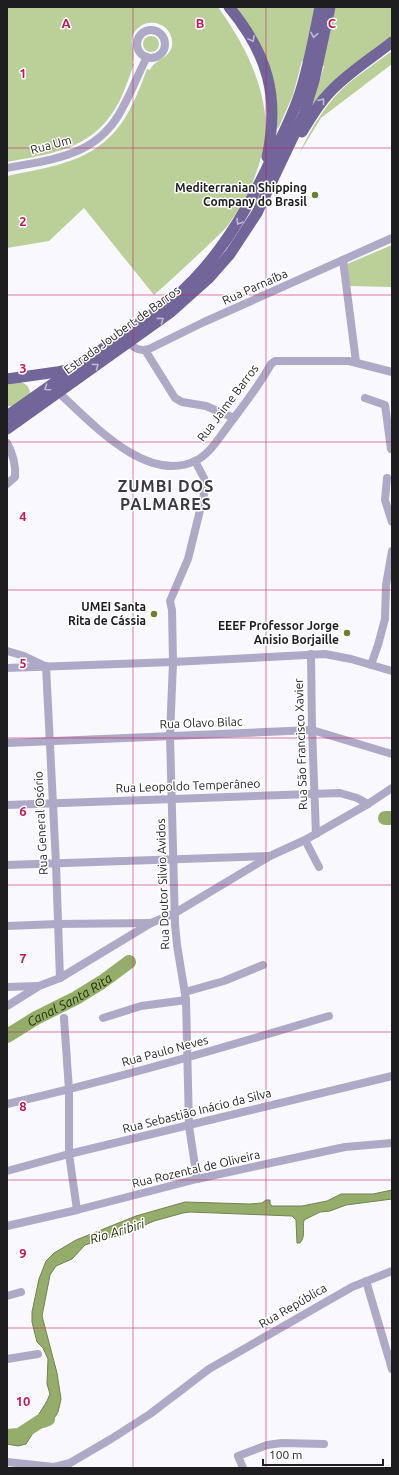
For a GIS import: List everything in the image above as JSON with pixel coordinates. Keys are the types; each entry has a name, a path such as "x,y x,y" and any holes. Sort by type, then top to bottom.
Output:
{"main road":[{"path":"229,7 257,48 269,82 272,107 272,125 264,175"},
{"path":"313,63 320,7"},
{"path":"313,63 330,7"},
{"path":"278,169 330,91 344,78 392,42"},
{"name":"Estrada Joubert de Barros","path":"9,413 164,306 193,281 218,251 252,200 294,110 313,63"},
{"name":"Estrada Joubert de Barros","path":"7,429 129,343 184,302 219,267 249,227 304,114 310,97 313,63"},
{"path":"7,379 57,372 74,367 83,362"},
{"path":"9,413 28,414"}],"street":[{"name":"Rua Um","path":"7,168 63,157 93,143 108,129 123,108 146,57"},
{"name":"Rua Parnaíba","path":"145,350 392,238"},
{"path":"343,260 356,362"},
{"path":"129,343 136,348 145,350 174,398 182,402 206,406 234,418"},
{"name":"Rua Jaime Barros","path":"59,393 110,438 134,455 167,466 182,465 201,458 234,418 271,364 275,361 356,362 392,372"},
{"path":"365,398 385,405 391,449"},
{"path":"7,443 11,450 15,470 15,477 7,484"},
{"name":"Rua Doutor Silvio Avidos","path":"195,461 204,478 206,491 199,512 188,560 170,600 172,610 173,662 170,736 175,913 177,945 186,996 189,1126 197,1179"},
{"path":"387,478 385,500 392,522"},
{"path":"371,665 385,619 386,585 392,551"},
{"path":"7,651 24,656 46,666"},
{"name":"Rua São Francisco Xavier","path":"311,654 316,834"},
{"path":"7,668 173,662 324,654 337,656 392,671"},
{"name":"Rua General Osório","path":"46,666 60,978"},
{"name":"Rua Olavo Bilac","path":"7,743 49,740 312,730 392,754"},
{"path":"7,1006 39,986 60,978 151,923 175,913 270,856 316,834 368,804 392,788"},
{"name":"Rua Leopoldo Temperâneo","path":"7,805 315,794 348,794 368,804"},
{"path":"305,840 320,867"},
{"path":"7,865 270,856"},
{"path":"7,926 151,923"},
{"path":"103,1018 141,1006 186,996 263,965"},
{"path":"7,987 39,986"},
{"name":"Rua Paulo Neves","path":"7,1104 69,1090 187,1058 329,1016"},
{"path":"64,1018 69,1090 69,1154 77,1210"},
{"name":"Rua Sebastião Inácio da Silva","path":"7,1171 69,1154 392,1076"},
{"name":"Rua Rozental de Oliveira","path":"7,1226 77,1210 197,1179 344,1147 392,1142"},
{"name":"Rua República","path":"7,1462 54,1467 70,1463 111,1440 150,1414 209,1369 339,1294 392,1271"},
{"path":"366,1281 392,1369"},
{"path":"7,1296 21,1292"},
{"path":"7,1359 38,1354"},
{"path":"243,1468 238,1456 266,1444 324,1444"}],"shaded area":[{"path":"7,7 218,7 242,44 259,85 265,114 266,129 264,144 256,175 242,204 225,229 154,295 84,208 49,241 7,248 7,176 62,164 93,150 107,140 119,126 130,109 147,69 150,70 155,63 168,54 172,46 172,38 169,32 164,27 152,23 139,27 134,33 132,37 134,56 132,63 134,64 123,93 115,109 105,123 94,133 81,142 53,153 7,162"},
{"path":"235,7 392,7 392,37 312,107 324,66 302,61 293,95 278,129 277,116 257,38"},
{"path":"151,36 157,38 159,44 157,50 151,52 145,50 143,44 145,38"},
{"path":"392,51 392,64 321,118 299,154 320,115 342,89"},
{"path":"392,245 392,287 349,286 347,264"},
{"path":"19,382 24,383 27,386 30,394 13,406 7,406 7,385"}],"water":[{"name":"Rio Aribiri","path":"392,1190 392,1199 346,1205 330,1211 320,1212 304,1220 303,1235 300,1243 297,1243 296,1220 292,1216 190,1212 154,1221 122,1235 85,1245 72,1259 56,1266 50,1275 42,1316 57,1373 61,1399 58,1412 53,1420 42,1425 33,1433 26,1444 18,1446 7,1444 7,1438 17,1438 23,1436 29,1430 50,1394 47,1384 48,1359 43,1348 37,1342 32,1322 32,1312 39,1279 46,1261 54,1253 76,1240 136,1216 185,1202 250,1204 262,1203 266,1200 270,1200 270,1204 272,1206 302,1206 327,1201 341,1194 373,1194"}],"waterway":[{"name":"Canal Santa Rita","path":"385,818 392,818"},
{"name":"Canal Santa Rita","path":"7,1036 36,1018 76,998 102,982 129,962"},
{"name":"Rio Aribiri","path":"7,1436 19,1435 39,1422 48,1419"}],"place":[{"name":"Mediterranian Shipping Company do Brasil","path":"315,195"},
{"name":"UMEI Santa Rita de Cássia","path":"154,614"},
{"name":"EEEF Professor Jorge Anisio Borjaille","path":"347,633"}],"district":[{"name":"ZUMBI DOS PALMARES","path":"166,495"}]}
